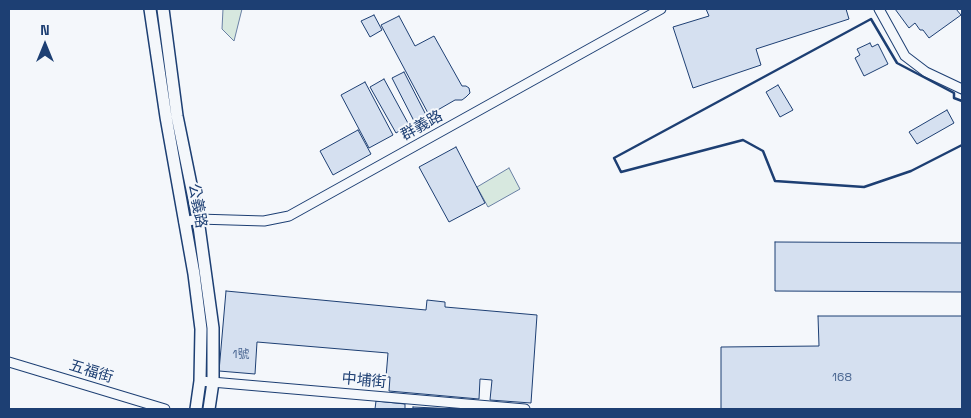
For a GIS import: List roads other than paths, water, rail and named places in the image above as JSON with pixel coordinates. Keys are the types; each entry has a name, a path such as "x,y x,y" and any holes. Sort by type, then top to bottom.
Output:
{"main road":[{"name":"公義路","path":"150,9 166,117 194,274 201,329 200,380 196,409"},
{"name":"公義路","path":"163,9 177,116 198,219 213,328 213,382 209,409"}],"street":[{"name":"群義路","path":"184,222 198,219 264,221 289,216 661,9"},
{"path":"880,9 905,56 926,72 962,90"},
{"name":"五福街","path":"9,362 165,409"},
{"name":"中埔街","path":"200,380 525,409"}]}
